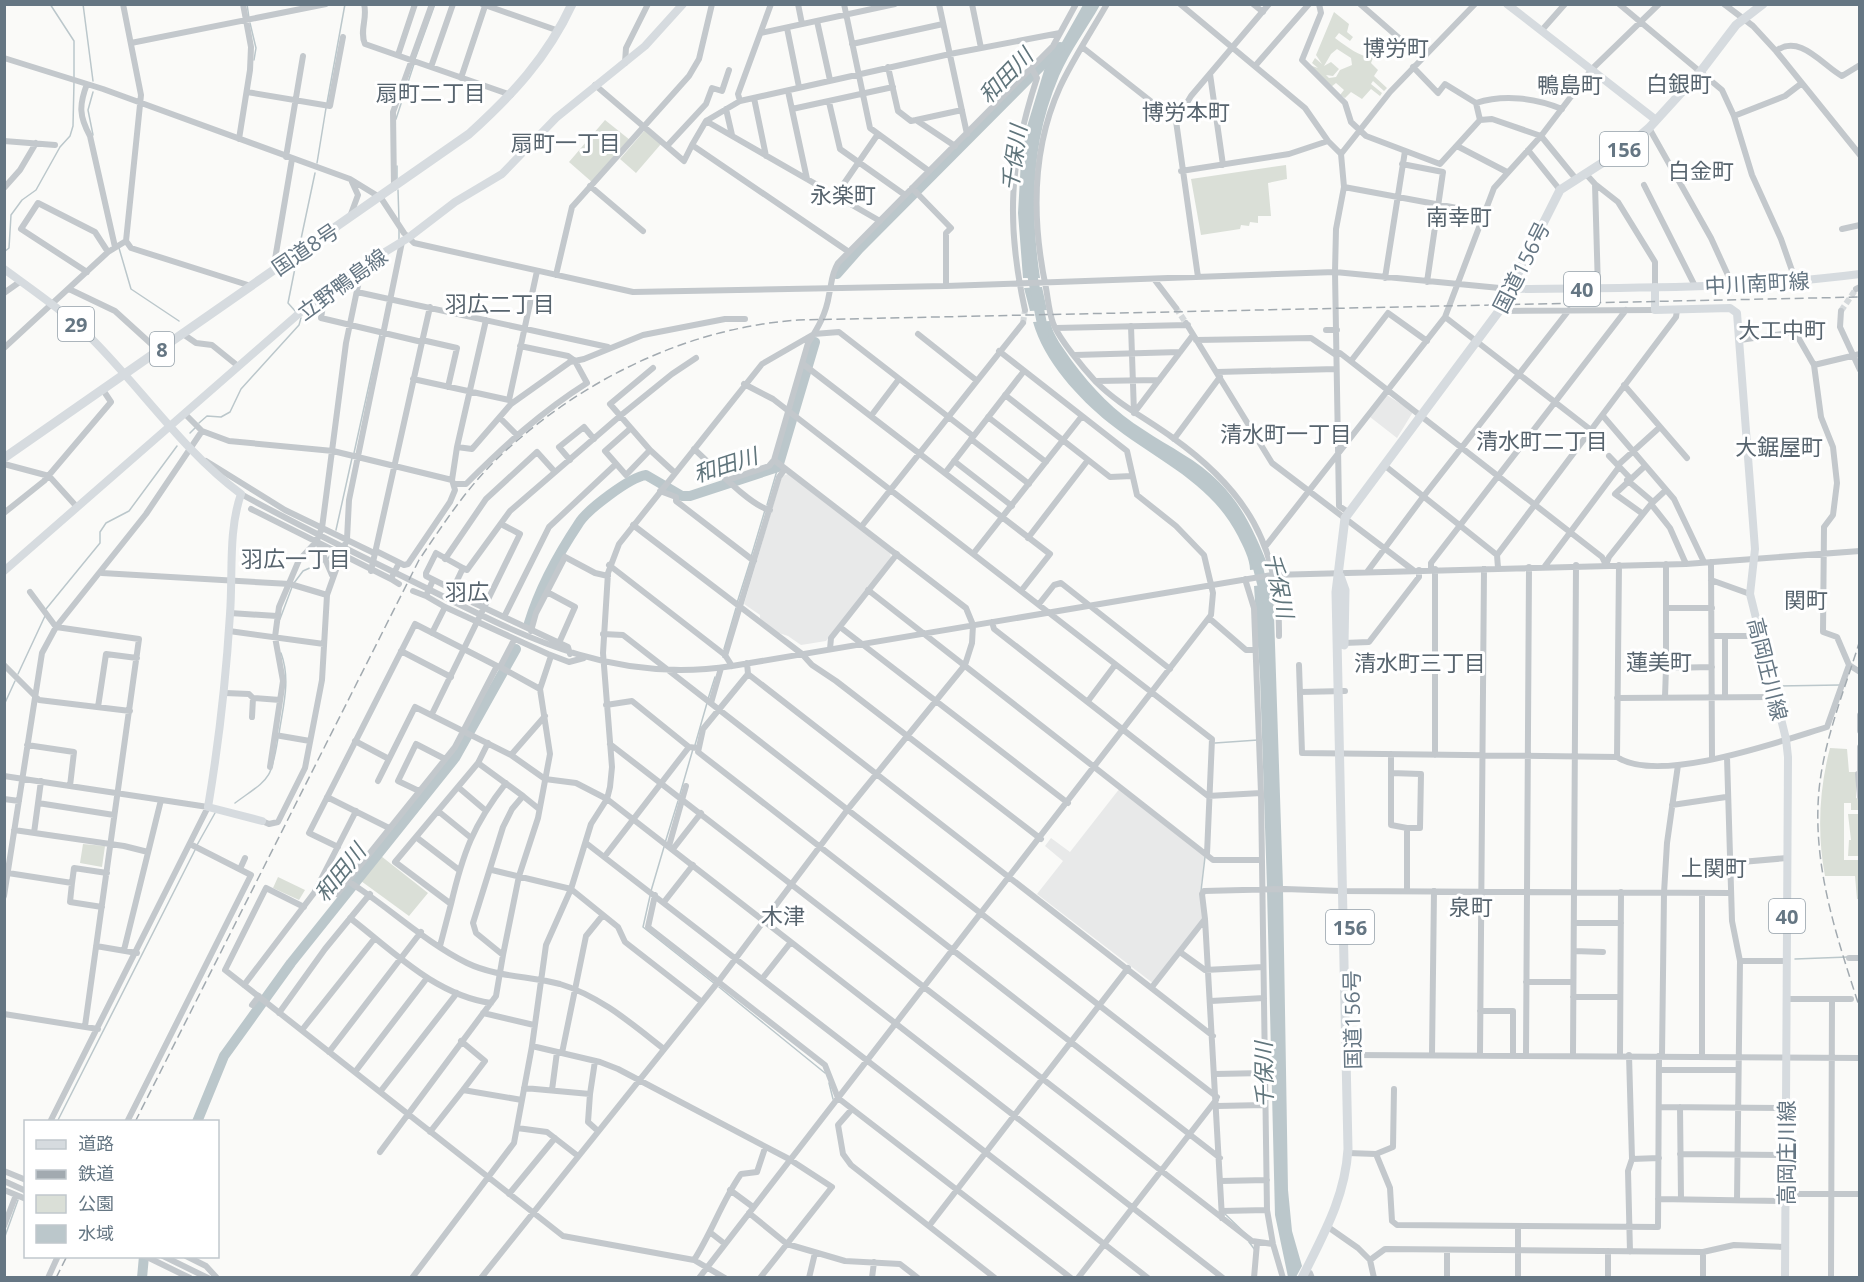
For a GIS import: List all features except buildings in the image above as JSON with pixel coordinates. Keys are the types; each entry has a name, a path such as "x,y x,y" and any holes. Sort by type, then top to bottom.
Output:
{"highway":[{"name":"国道8号","path":"4,458 250,286 381,198 469,134 511,96 547,51 572,4"},
{"name":"156","path":"1560,190 1627,147 1649,128 1701,70 1736,25 1763,4"},
{"name":"国道156号","path":"1351,1153 1344,754 1336,592 1341,534 1347,515 1479,342 1499,311 1560,190"},
{"name":"国道156号","path":"1339,574 1345,590 1342,692"},
{"name":"国道156号","path":"1307,1276 1349,1188 1353,1054 1346,891"}],"main road":[{"name":"立野鴨島線","path":"4,571 325,292 357,269 405,240 455,202 502,174 556,118 645,46 683,4"},
{"path":"1507,4 1656,120"},
{"name":"29","path":"4,269 52,304 89,336 125,374"},
{"name":"中川南町線","path":"1655,287 1796,282 1860,274"},
{"path":"1655,287 1655,310"},
{"name":"40","path":"1510,290 1655,287"},
{"name":"高岡庄川線","path":"1655,310 1735,310 1740,340 1754,559 1750,594 1786,739 1785,1278"},
{"path":"125,374 198,457 241,494 234,518 229,631 220,742 208,807 262,821"}],"street":[{"path":"123,4 141,104 126,241 131,248 250,286"},
{"path":"239,139 247,92 251,47 249,20 243,4"},
{"path":"130,43 326,4"},
{"path":"363,4 365,11 362,37 365,44 511,96"},
{"path":"398,54 415,4"},
{"path":"394,188 393,112 432,4"},
{"path":"431,67 453,4"},
{"path":"625,63 626,48 648,4"},
{"path":"556,275 570,213 590,186 642,126 690,75 699,59 712,4"},
{"path":"740,101 738,94 771,4"},
{"path":"798,4 802,24"},
{"path":"844,4 870,128 929,171"},
{"path":"761,33 895,4"},
{"path":"939,4 967,134"},
{"path":"972,4 981,48"},
{"path":"412,1278 511,1149 517,1128 532,1046 546,945 571,889 591,824 607,800 612,767 602,662 603,634 609,565 618,544 762,364 818,331 831,287 831,276 849,252 967,134 1034,72 1053,46 1076,4"},
{"path":"1107,4 1059,88 1038,170 1036,232 1043,283 1056,328 1095,381 1134,413 1174,438 1216,474 1244,503 1257,524 1273,575 1279,610 1279,636"},
{"path":"1180,4 1305,108 1328,141 1341,154 1344,187 1335,229 1336,458 1340,506 1347,515"},
{"path":"1253,4 1263,12"},
{"path":"1198,277 1181,171 1176,121 1184,105 1269,4"},
{"path":"1255,66 1309,4"},
{"path":"1319,4 1321,13 1302,60 1345,103 1352,122 1366,136 1440,164 1480,120 1492,119 1541,136 1576,180"},
{"path":"1360,4 1422,58"},
{"path":"1341,154 1413,68 1474,4"},
{"path":"1542,30 1565,4"},
{"path":"1619,4 1701,70 1722,90 1734,116 1752,175 1781,239 1796,282"},
{"path":"1265,547 1445,317 1494,188 1541,136 1592,69 1659,4"},
{"path":"1724,4 1753,26 1776,51 1860,155"},
{"path":"461,78 483,5 559,31"},
{"path":"817,21 830,80"},
{"path":"852,44 943,24"},
{"path":"787,28 799,87"},
{"path":"596,85 684,161 706,121 740,101 859,73 1060,33"},
{"path":"247,92 330,106 343,37"},
{"path":"1776,51 1786,46 1802,47 1842,76 1860,65"},
{"path":"1082,47 1176,121"},
{"path":"273,271 303,56"},
{"path":"4,58 87,84 350,179 381,198 405,240 537,272 633,292 1021,284 1335,272 1510,290"},
{"path":"888,67 898,111 911,122 962,110"},
{"path":"1413,68 1438,93 1446,84 1476,103 1480,120"},
{"path":"667,146 706,104 712,87 722,90 729,70"},
{"path":"1025,310 1013,228 1014,167 1034,72"},
{"path":"1210,74 1223,165"},
{"path":"1734,116 1785,96 1802,83"},
{"path":"87,84 80,102 81,120 90,135 114,248"},
{"path":"792,110 893,87"},
{"path":"788,91 807,179"},
{"path":"754,98 766,156"},
{"path":"1476,103 1495,98 1519,98 1544,102 1562,109"},
{"path":"829,102 840,149 905,195"},
{"path":"726,109 732,135"},
{"path":"916,120 955,146"},
{"path":"706,121 880,221"},
{"path":"1649,128 1711,238 1732,284"},
{"path":"836,195 878,134"},
{"path":"4,141 55,145"},
{"path":"1181,171 1301,152 1328,141"},
{"path":"4,188 13,179 36,143"},
{"path":"692,145 849,252"},
{"path":"1457,146 1507,172"},
{"path":"1528,150 1560,190"},
{"path":"1385,278 1396,196 1405,151"},
{"path":"1402,164 1443,172 1427,282"},
{"path":"1585,173 1618,202 1655,262 1655,287"},
{"path":"4,178 13,179"},
{"path":"349,219 358,195 350,179"},
{"path":"1595,184 1598,289"},
{"path":"1644,185 1695,286"},
{"path":"590,186 643,231"},
{"path":"1344,187 1484,213"},
{"path":"913,189 951,228 946,232 946,286"},
{"path":"87,272 21,229 38,203 95,232 108,252"},
{"path":"1842,230 1860,225"},
{"path":"262,821 274,824 280,818 305,768 322,680 327,595 347,538 348,500 354,457 388,298 405,240"},
{"path":"4,348 108,252 126,241"},
{"path":"270,767 283,681 275,637 277,616 293,585 299,560 316,542 322,528 349,326 360,276 357,269"},
{"path":"457,447 472,449 500,418 510,402 537,272"},
{"path":"1154,279 1176,308"},
{"path":"4,294 21,281"},
{"path":"69,289 115,310 159,351"},
{"path":"325,292 321,318 457,348 448,387"},
{"path":"357,292 609,348"},
{"path":"371,571 430,307"},
{"path":"1367,572 1423,496 1569,310"},
{"path":"1435,755 1433,569 1431,563 1556,404 1626,310"},
{"path":"1499,311 1655,310"},
{"path":"1498,568 1497,555 1676,317 1677,310"},
{"path":"1841,311 1840,327 1856,355 1860,370"},
{"path":"1351,362 1388,313 1427,341"},
{"path":"1445,317 1592,430"},
{"path":"510,402 562,366 643,335 725,319 745,319"},
{"path":"198,457 285,510 347,538 374,554 378,552 399,563 408,564 450,502 457,447 486,320"},
{"path":"861,527 1023,323"},
{"path":"1056,328 1187,324 1272,463 1310,492 1347,515 1385,548 1416,570 1419,577 1369,642 1344,643"},
{"path":"1131,326 1134,413"},
{"path":"1326,330 1336,330"},
{"path":"814,334 839,332 1029,484"},
{"path":"1740,340 1795,332 1814,365 1821,417 1833,447 1836,469 1833,515 1824,527 1823,632 1837,637 1849,665 1860,672"},
{"path":"183,334 196,343 212,345 238,366"},
{"path":"731,483 775,461 814,334"},
{"path":"918,334 976,380"},
{"path":"1134,413 1180,352 1195,337 1311,338 1336,355 1340,353 1602,557 1606,565"},
{"path":"185,414 202,431 244,444 333,451 466,484 516,434 553,404 586,383 575,361 568,356 520,346"},
{"path":"699,1278 789,1159 897,1025 1068,803 1209,618 1214,604 1204,555 1176,526 1137,495 1127,451 999,351"},
{"path":"1075,355 1180,352"},
{"path":"1814,365 1856,355"},
{"path":"483,611 433,580 426,573 436,553 467,570 510,511 620,416 672,374 696,358"},
{"path":"804,364 1050,554 1021,591"},
{"path":"653,368 610,404 650,450 674,472"},
{"path":"1218,375 1336,369"},
{"path":"945,473 1024,371"},
{"path":"1174,438 1218,375"},
{"path":"413,379 510,402"},
{"path":"871,416 899,379"},
{"path":"1095,381 1159,380"},
{"path":"744,384 772,399 1212,740 1205,852"},
{"path":"1624,385 1687,459"},
{"path":"4,513 49,476 111,402 103,390"},
{"path":"1005,395 1110,477 1132,476"},
{"path":"974,554 1082,416"},
{"path":"1603,416 1674,499 1708,562 1712,608 1712,759"},
{"path":"988,417 1046,462"},
{"path":"500,418 516,434"},
{"path":"570,460 559,447 584,427 594,439"},
{"path":"1545,566 1618,466 1660,427"},
{"path":"631,428 605,451 616,464 626,475 650,450"},
{"path":"4,896 8,873 8,848 14,830 42,652 56,627 102,573 146,514 202,431"},
{"path":"694,449 731,483 768,510"},
{"path":"445,559 486,499 537,452 555,472"},
{"path":"1609,456 1652,503 1670,528 1686,564"},
{"path":"1028,538 1088,460"},
{"path":"481,1278 702,1002 848,809 909,737 964,664 972,643 972,625 966,608 775,461"},
{"path":"954,461 1012,506"},
{"path":"4,464 49,476 78,507"},
{"path":"504,617 549,527 616,464"},
{"path":"1384,465 1497,555"},
{"path":"1642,514 1615,494 1628,479 1645,466"},
{"path":"723,654 768,510 784,468"},
{"path":"663,487 676,496 676,501 752,559"},
{"path":"1606,565 1609,557 1642,514 1666,490"},
{"path":"241,494 308,530 525,637 584,658 668,669 721,668 1273,575 1576,565 1686,564 1860,551"},
{"path":"251,509 399,584"},
{"path":"432,714 520,534 501,524"},
{"path":"633,525 802,654 812,665 1041,838"},
{"path":"316,542 333,575"},
{"path":"830,649 831,638 897,554"},
{"path":"531,631 536,613 565,557 595,573 608,576"},
{"path":"374,563 383,568"},
{"path":"391,579 399,563"},
{"path":"1665,697 1666,564"},
{"path":"609,565 723,654 732,666"},
{"path":"1573,1055 1576,565"},
{"path":"1617,757 1619,565"},
{"path":"1526,1055 1529,567"},
{"path":"452,591 463,568"},
{"path":"1480,1054 1484,569"},
{"path":"102,573 293,585 327,595"},
{"path":"1248,578 1254,608 1261,793 1268,1210 1273,1244 1283,1278"},
{"path":"426,596 433,580"},
{"path":"1711,580 1750,594"},
{"path":"1039,604 1054,585 1061,583 1170,669"},
{"path":"868,590 1218,861 1262,860"},
{"path":"413,591 551,656 569,662 584,658"},
{"path":"30,592 56,627 139,639 85,1026"},
{"path":"547,592 575,607 559,643"},
{"path":"432,633 445,607"},
{"path":"467,608 504,617 568,647 570,654"},
{"path":"1666,608 1712,608"},
{"path":"230,613 277,616"},
{"path":"1209,618 1246,650 1255,650"},
{"path":"992,622 994,628 1209,796 1261,793"},
{"path":"338,847 309,833 415,624 540,689"},
{"path":"840,627 1068,803"},
{"path":"229,631 324,644"},
{"path":"603,634 623,635 668,669 1101,1006 1217,1101 1265,1105"},
{"path":"1712,636 1760,636"},
{"path":"1725,636 1725,697"},
{"path":"337,894 446,759 465,731 514,640"},
{"path":"401,651 451,677"},
{"path":"98,707 106,654 137,658"},
{"path":"380,1152 496,996 519,876 539,809 550,754 540,689 551,656"},
{"path":"605,856 693,747 703,729 748,674 747,663"},
{"path":"1088,701 1115,664"},
{"path":"4,665 34,698 130,711"},
{"path":"1299,665 1302,753 1617,757 1642,765 1678,765 1726,757 1827,727 1849,665"},
{"path":"711,704 721,668"},
{"path":"1666,668 1712,668"},
{"path":"748,674 1011,876 1213,1036"},
{"path":"1300,692 1342,692"},
{"path":"225,693 249,694 253,698 280,700"},
{"path":"1617,698 1776,697"},
{"path":"252,717 253,698"},
{"path":"606,705 632,701 1220,1158"},
{"path":"378,781 416,707 488,742 545,779 576,783 607,800 668,845 1223,1278"},
{"path":"1860,715 1860,731"},
{"path":"511,755 545,716"},
{"path":"275,735 310,741"},
{"path":"355,741 389,759"},
{"path":"451,904 395,862 478,762 488,742"},
{"path":"419,791 398,781 416,744 446,759"},
{"path":"610,744 1161,1171 1257,1243 1273,1244"},
{"path":"27,745 74,752 70,786"},
{"path":"1860,747 1860,797"},
{"path":"1391,754 1391,773 1391,825 1420,828 1421,774 1391,773"},
{"path":"1726,757 1732,921 1740,961 1737,1200"},
{"path":"478,762 539,809"},
{"path":"1376,1154 1390,1188 1392,1221 1397,1225 1658,1227 1659,1070 1664,892 1678,765"},
{"path":"4,776 208,807 194,846 51,1120"},
{"path":"34,832 41,781"},
{"path":"440,946 459,870 470,837 485,810 506,783"},
{"path":"668,845 680,797 686,786"},
{"path":"458,787 485,810"},
{"path":"503,955 476,933 473,923 492,870 503,827 512,809 523,796"},
{"path":"327,797 389,828"},
{"path":"1672,805 1726,797"},
{"path":"4,799 19,801"},
{"path":"124,950 161,800"},
{"path":"38,803 114,815"},
{"path":"244,985 304,907 327,869 356,811"},
{"path":"438,811 470,837"},
{"path":"668,845 701,813"},
{"path":"1407,828 1407,890"},
{"path":"14,830 111,844 148,852"},
{"path":"416,837 459,870"},
{"path":"586,843 1148,1278"},
{"path":"127,1120 251,875 194,846"},
{"path":"240,869 244,858"},
{"path":"1730,863 1787,858"},
{"path":"664,902 693,865"},
{"path":"102,907 70,902 74,868 107,873"},
{"path":"327,869 370,894 467,963 499,973 541,980 577,990 602,1002 664,1049"},
{"path":"492,870 571,889 618,927 625,942 702,1002"},
{"path":"8,873 72,884"},
{"path":"304,907 266,888 225,970 563,1236 694,1260 708,1266 725,1278"},
{"path":"1222,1215 1211,1001 1202,894 1204,891 1285,889 1731,893"},
{"path":"1432,1054 1434,891"},
{"path":"1620,1055 1621,892"},
{"path":"1702,893 1702,1056"},
{"path":"279,1013 370,894"},
{"path":"655,895 648,927 716,984 825,1065 838,1098 1071,1278"},
{"path":"552,1090 559,1052 577,990 586,936 603,915"},
{"path":"350,918 427,978 457,993 491,1003"},
{"path":"1152,987 1205,919"},
{"path":"1574,922 1621,923"},
{"path":"329,1052 421,932"},
{"path":"302,1030 375,938"},
{"path":"762,979 791,942"},
{"path":"96,946 137,953"},
{"path":"1574,951 1603,952"},
{"path":"1180,952 1205,970 1263,967"},
{"path":"1849,958 1860,958"},
{"path":"1740,961 1787,961"},
{"path":"929,1226 1101,1006 1128,968"},
{"path":"355,1072 427,978"},
{"path":"1526,982 1574,982"},
{"path":"380,1092 457,993"},
{"path":"252,1005 259,997"},
{"path":"1573,997 1620,997"},
{"path":"1211,1001 1264,998"},
{"path":"1786,999 1851,999"},
{"path":"1831,1278 1832,999"},
{"path":"1480,1011 1513,1011 1513,1054"},
{"path":"483,1013 534,1025"},
{"path":"4,1014 98,1029"},
{"path":"430,1132 485,1061 461,1041"},
{"path":"532,1046 595,1061 639,1080 789,1159 832,1187 760,1278"},
{"path":"1353,1054 1860,1058"},
{"path":"1629,1055 1632,1159 1628,1171 1630,1252"},
{"path":"595,1061 588,1122 598,1131"},
{"path":"1659,1070 1738,1070"},
{"path":"1215,1074 1265,1073"},
{"path":"524,1088 590,1094"},
{"path":"463,1089 522,1100"},
{"path":"1351,1153 1376,1154 1393,1147 1394,1089"},
{"path":"1078,1278 1217,1101"},
{"path":"1659,1107 1786,1108"},
{"path":"1680,1107 1680,1199"},
{"path":"852,1109 838,1125 843,1154 851,1165 995,1278"},
{"path":"517,1128 547,1132 578,1156"},
{"path":"509,1194 555,1138"},
{"path":"694,1260 711,1233 730,1190 741,1174 757,1172 765,1148"},
{"path":"1680,1154 1785,1155"},
{"path":"1632,1159 1659,1158"},
{"path":"4,1171 24,1178"},
{"path":"1221,1181 1267,1180"},
{"path":"4,1181 21,1196"},
{"path":"4,1190 21,1196"},
{"path":"730,1190 788,1244 845,1261 900,1264 918,1278"},
{"path":"1658,1199 1737,1200 1860,1194"},
{"path":"4,1226 21,1196"},
{"path":"1222,1215 1268,1210"},
{"path":"1518,1227 1518,1278"},
{"path":"1330,1229 1358,1248 1370,1260 1374,1278"},
{"path":"711,1233 725,1244"},
{"path":"1254,1278 1257,1243"},
{"path":"1370,1260 1385,1249 1703,1252 1734,1245 1785,1247"},
{"path":"1447,1250 1447,1278"},
{"path":"1608,1251 1608,1278"},
{"path":"1703,1252 1703,1278"},
{"path":"809,1278 815,1253"},
{"path":"48,1278 58,1258"},
{"path":"148,1258 190,1278"},
{"path":"165,1258 208,1278"},
{"path":"188,1258 206,1266 217,1278"},
{"path":"872,1278 874,1262"},
{"path":"169,1268 181,1278"}],"shaded area":[{"path":"1387,395 1413,412 1397,438 1370,417"},
{"path":"788,474 890,552 891,558 826,641 801,645 788,636 776,632 760,618 760,615 744,604 782,476"},
{"path":"1120,788 1205,856 1200,894 1203,920 1154,984 1037,894 1063,861 1045,846 1051,838 1070,852"}],"green space":[{"path":"1334,12 1349,24 1347,32 1353,37 1350,41 1339,33 1335,38 1358,53 1373,58 1371,63 1378,70 1374,76 1387,88 1384,91 1373,81 1371,84 1382,93 1380,96 1371,89 1362,99 1351,92 1345,98 1340,95 1344,90 1336,83 1331,87 1309,65 1318,68 1312,63 1315,58 1322,64 1316,55","holes":["1337,49 1351,58 1352,65 1340,70 1336,77 1329,78 1326,75 1333,76 1339,69 1331,62 1324,66"]},
{"path":"605,120 630,140 593,183 569,162"},
{"path":"645,130 661,144 636,173 620,159"},
{"path":"1286,165 1287,179 1268,183 1271,216 1258,216 1258,223 1250,222 1249,226 1241,225 1240,229 1201,235 1191,179"},
{"path":"1830,748 1847,749 1849,772 1856,772 1856,798 1859,799 1860,810 1851,810 1851,803 1844,803 1844,860 1859,860 1859,899 1857,899 1855,876 1825,876 1820,812 1823,780"},
{"path":"1848,814 1859,814 1859,856 1848,856 1849,840 1851,840"},
{"path":"83,844 105,846 102,867 80,863"},
{"path":"381,856 428,893 409,916 361,881"},
{"path":"278,877 305,890 299,900 273,888"}],"water":[{"path":"1083,5 1100,5 1063,67 1043,125 1038,150 1034,201 1040,278 1023,278 1018,213 1022,143 1046,64 1061,44"},
{"path":"1042,287 1047,310 1030,311 1024,288"},
{"path":"1050,321 1056,337 1072,361 1105,399 1133,423 1211,474 1236,501 1269,568 1250,570 1248,557 1238,536 1212,500 1180,473 1109,423 1074,390 1045,351 1033,322"},
{"path":"1273,584 1283,887 1267,887 1260,677 1254,586"},
{"path":"1267,890 1283,890 1288,1190 1292,1231 1302,1266 1296,1277 1288,1277 1275,1215"}],"waterway":[{"path":"50,4 74,41 74,77"},
{"path":"83,4 93,81"},
{"path":"247,4 249,18"},
{"path":"327,103 345,4"},
{"path":"415,59 435,4"},
{"path":"250,23 256,48 254,60"},
{"name":"和田川","path":"837,274 859,249 1060,47"},
{"path":"396,119 414,64"},
{"path":"4,252 9,248 11,215 22,200 36,190 60,147 70,136 73,126 74,82"},
{"path":"93,92 88,110 93,135"},
{"path":"317,163 326,108"},
{"path":"397,166 397,179"},
{"path":"301,239 315,173"},
{"path":"398,190 399,221"},
{"path":"399,229 399,239"},
{"path":"119,248 131,289 179,321"},
{"name":"千保川","path":"1030,264 1044,334"},
{"path":"295,268 288,303 296,312"},
{"path":"199,423 207,416 221,417 230,412 241,389 299,325 301,318"},
{"path":"354,453 380,335"},
{"name":"和田川","path":"529,623 550,572 579,523 591,510 620,488 646,475 682,496 690,496 778,467 815,342"},
{"path":"190,433 196,427"},
{"path":"46,609 100,543 100,532 106,523 129,511 177,446"},
{"path":"336,530 352,458"},
{"path":"767,505 778,467"},
{"path":"751,557 765,510"},
{"path":"327,560 331,554"},
{"name":"千保川","path":"1255,556 1266,599"},
{"path":"294,583 303,571 323,562"},
{"path":"737,603 750,562"},
{"path":"280,619 292,587"},
{"path":"724,649 736,608"},
{"path":"18,674 45,616"},
{"name":"和田川","path":"198,1120 224,1056 291,963 455,758 516,649"},
{"path":"279,734 286,683 281,653"},
{"path":"708,699 715,677"},
{"path":"4,705 15,681"},
{"path":"1778,686 1840,685"},
{"path":"695,745 707,703"},
{"path":"235,803 267,778 273,763 278,738"},
{"path":"1215,743 1258,740"},
{"path":"680,794 693,749"},
{"path":"665,843 678,801"},
{"path":"197,845 215,813"},
{"path":"651,891 664,847"},
{"path":"58,1120 195,850"},
{"path":"1201,891 1205,857"},
{"path":"650,896 643,927 715,984"},
{"path":"1795,959 1848,957"},
{"path":"719,987 825,1073"},
{"path":"829,1083 833,1099"},
{"path":"4,1239 18,1200"},
{"path":"1225,1214 1249,1237"},
{"path":"1249,1242 1255,1250"},
{"name":"和田川","path":"142,1278 144,1258"}],"tunnel":[{"path":"1841,311 1856,289"},
{"path":"1176,308 1186,323"},
{"path":"1023,323 1025,310"}],"railway":[{"path":"136,1120 419,560 467,492 500,456 565,404 638,362 716,334 757,325 798,320 1860,297"},
{"path":"1860,640 1825,752 1819,790 1818,819 1819,847 1828,901 1860,1009"},
{"path":"56,1278 66,1258"}],"district":[{"name":"博労町","path":"1396,47"},
{"name":"白銀町","path":"1679,83"},
{"name":"鴨島町","path":"1570,84"},
{"name":"扇町二丁目","path":"431,92"},
{"name":"博労本町","path":"1186,111"},
{"name":"扇町一丁目","path":"566,142"},
{"name":"白金町","path":"1701,170"},
{"name":"永楽町","path":"843,194"},
{"name":"南幸町","path":"1459,216"},
{"name":"羽広二丁目","path":"500,303"},
{"name":"大工中町","path":"1782,329"},
{"name":"清水町一丁目","path":"1286,433"},
{"name":"清水町二丁目","path":"1542,440"},
{"name":"大鋸屋町","path":"1779,446"},
{"name":"羽広一丁目","path":"296,558"},
{"name":"羽広","path":"467,591"},
{"name":"関町","path":"1806,599"},
{"name":"蓮美町","path":"1659,661"},
{"name":"清水町三丁目","path":"1420,662"},
{"name":"上関町","path":"1714,867"},
{"name":"泉町","path":"1471,906"},
{"name":"木津","path":"783,915"}]}
